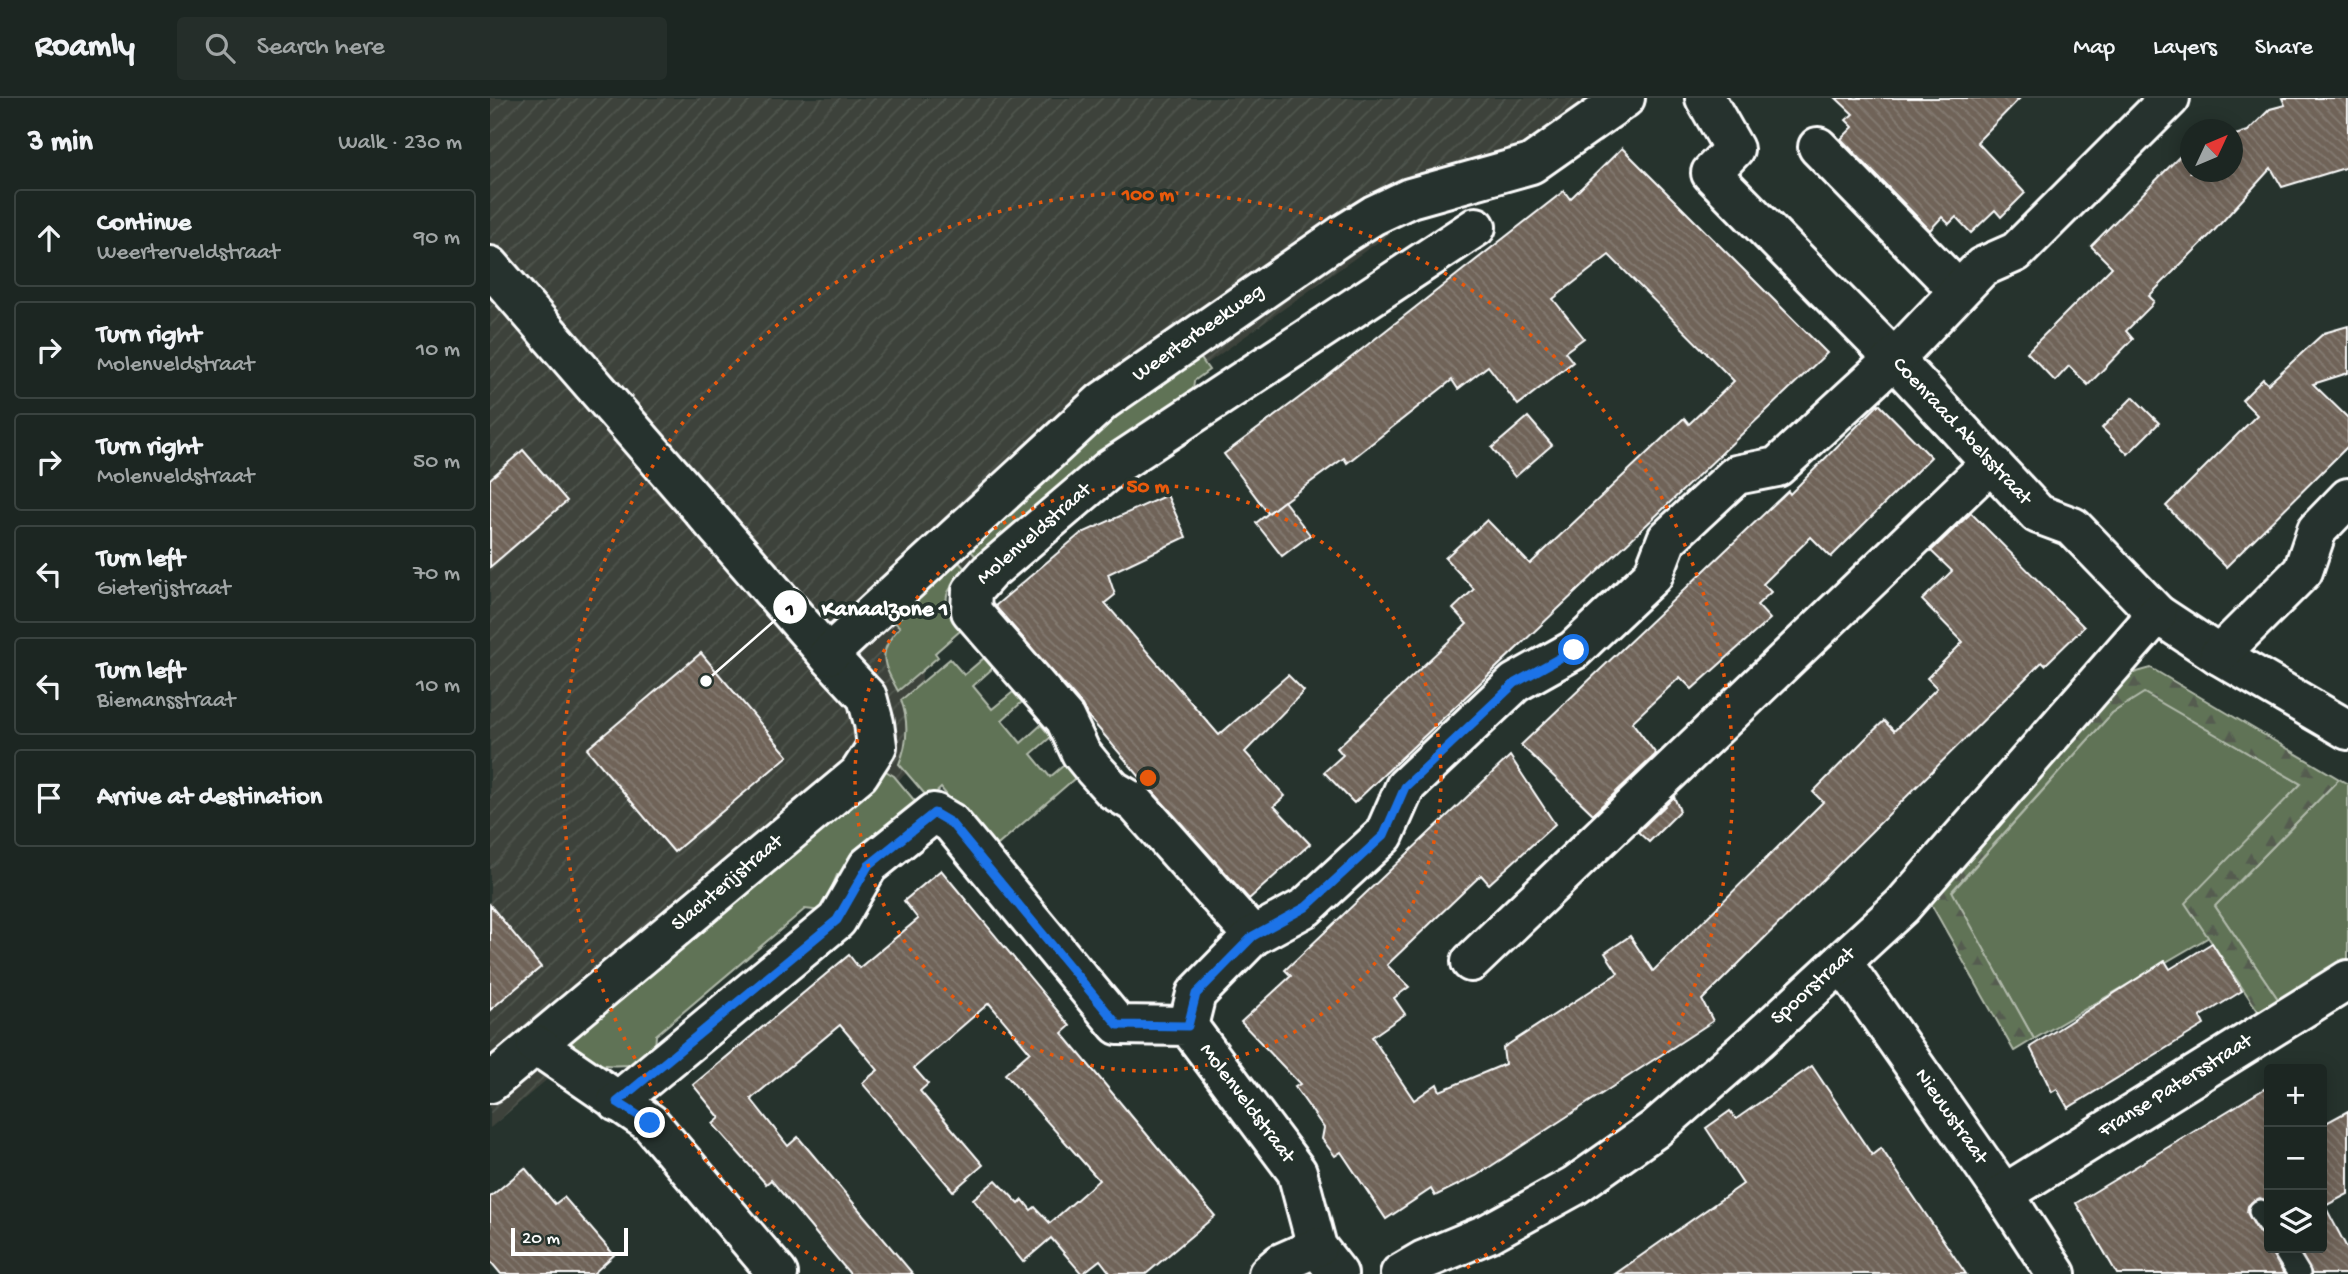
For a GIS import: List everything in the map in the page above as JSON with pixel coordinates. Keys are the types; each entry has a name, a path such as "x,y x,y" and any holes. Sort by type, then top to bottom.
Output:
{"street":[{"name":"Weerterbeekweg","path":"828,655 1114,393 1374,215 1410,198 1531,164 1625,98"},
{"name":"Coenraad Abelsstraat","path":"1705,98 1734,149 1711,173 1894,359 2038,514 2073,527 2157,614 2219,656 2348,730"},
{"path":"1188,1026 1196,994 1253,936 1306,907 1384,835 1405,787 1515,683 1574,650 1584,641 1653,575 1667,539 1736,475 1777,467 1894,359 1982,267 2017,252 2170,98"},
{"path":"1818,147 1958,290"},
{"name":"Molenveldstraat","path":"1253,936 1135,803 1113,790 1081,753 1065,719 971,611 972,591 989,572 1111,468 1476,227"},
{"path":"490,266 828,655"},
{"path":"1471,962 1991,463"},
{"path":"2219,656 2303,571 2317,530 2348,498"},
{"name":"Spoorstraat","path":"1400,1274 1424,1260 1489,1233 1574,1186 1644,1137 1756,1041 1902,906 2157,614"},
{"name":"Slachterijstraat","path":"490,1083 859,774 877,746 874,723 867,697 828,655"},
{"name":"Molenveldstraat","path":"617,1102 837,920 868,866 934,813 951,823 1118,1025 1188,1026 1297,1172 1327,1260"},
{"name":"Nieuwstraat","path":"1842,962 2004,1194 2056,1274"},
{"name":"Franse Patersstraat","path":"2004,1194 2348,980"},
{"path":"536,1045 650,1123 778,1274"},
{"path":"1268,1274 1281,1264 1327,1260"}],"lane":[{"path":"2286,1253 2300,1274"}],"shaded area":[{"path":"490,98 1603,98 1396,229 1136,414 922,602 922,760 490,1128"}],"green space":[{"path":"1199,356 1209,370 1194,381 1192,401 980,561 969,549 1113,419"},
{"path":"957,560 967,571 949,591 947,603 961,626 960,631 935,653 938,657 898,691 884,658 887,644 900,627 892,620"},
{"path":"984,658 993,668 973,686 992,709 1013,692 1022,702 1002,720 1021,743 1041,725 1051,737 1031,754 1050,777 1070,760 1081,773 992,850 941,788 929,799 899,764 906,732 901,700 950,659 964,675"},
{"path":"2151,668 2339,779 2215,906 2284,1008 2264,1020 2185,903 2301,784 2144,693 2112,713 1952,891 2034,1039 2014,1051 1922,888 2130,674"},
{"path":"2144,692 2301,784 2186,903 2209,937 2034,1039 1952,892 2112,713"},
{"path":"884,770 894,776 919,806 837,875 822,911 805,909 656,1035 655,1050 637,1065 599,1064 578,1052 570,1043 869,791"},
{"path":"2339,779 2348,784 2348,972 2284,1008 2215,906"}],"building":[{"path":"1836,98 2020,98 1977,142 2025,193 2001,217 1995,210 1971,233 1956,217 1949,224 1942,217 1930,230 1841,139 1853,127 1846,120 1853,114"},
{"path":"2282,98 2348,98 2348,167 2282,187 2271,168 2212,233 2149,296 2154,301 2151,306 2126,331 2133,339 2088,385 2069,366 2055,381 2027,352 2112,267 2091,246 2180,156 2180,182 2243,182 2243,133 2248,131 2270,109 2285,105"},
{"path":"1622,148 1827,353 1354,803 1324,772 1343,755 1337,748 1467,624 1453,609 1474,589 1445,558 1487,520 1530,564 1684,418 1689,424 1734,381 1609,255 1553,299 1584,338 1565,352 1573,362 1518,405 1488,366 1458,389 1452,380 1347,463 1344,458 1268,513 1224,454 1564,191 1570,199"},
{"path":"2348,326 2348,373 2313,384 2348,418 2348,446 2226,567 2166,506 2257,415 2242,400 2263,379 2268,384 2324,333"},
{"path":"2133,397 2159,423 2128,454 2102,428"},
{"path":"1879,404 1931,457 1831,557 1811,537 1763,584 1771,592 1757,605 1770,619 1692,689 1680,677 1632,722 1656,754 1593,814 1521,745 1788,491 1790,494"},
{"path":"1528,417 1552,445 1515,477 1492,448"},
{"path":"523,450 567,501 490,567 490,479"},
{"path":"1167,495 1186,537 1108,574 1115,595 1105,603 1219,735 1288,675 1304,691 1245,752 1285,796 1274,806 1310,844 1249,899 1145,783 1087,715 1082,705 995,606 1080,534"},
{"path":"1284,501 1310,535 1282,556 1256,523"},
{"path":"1971,513 2084,627 2045,665 2042,662 1702,1000 1713,1021 1476,1176 1435,1196 1431,1189 1386,1219 1341,1152 1335,1156 1322,1139 1324,1128 1295,1087 1300,1084 1241,1022 1291,976 1285,970 1510,756 1555,824 1489,884 1481,875 1387,965 1409,987 1394,998 1405,1014 1372,1037 1393,1069 1414,1100 1437,1084 1440,1091 1505,1064 1503,1048 1618,973 1605,953 1630,936 1653,971 1823,802 1813,792 1869,735 1884,721 1894,731 1937,688 1927,678 1963,642 1922,600 1952,571 1931,551"},
{"path":"701,653 788,756 674,852 587,749"},
{"path":"1674,797 1680,811 1649,842 1638,832"},
{"path":"941,870 1070,1026 1062,1033 1215,1216 1146,1274 1111,1274 1100,1260 1082,1274 1051,1238 1023,1262 973,1199 996,1180 1019,1204 1023,1200 1031,1210 1035,1207 1050,1223 1099,1180 1005,1074 1030,1052 989,1003 914,1068 928,1084 920,1091 983,1165 953,1191 862,1083 878,1070 840,1025 751,1099 788,1146 798,1137 913,1274 850,1274 771,1180 766,1184 713,1124 720,1118 693,1085 849,955 859,968 918,919 904,901"},
{"path":"490,905 541,967 490,1010"},
{"path":"2212,943 2242,991 2200,1017 2204,1025 2068,1108 2057,1089 2052,1092 2030,1047 2165,961 2170,969"},
{"path":"1812,1066 1872,1155 1881,1148 1966,1274 1615,1274 1743,1184 1706,1128 1730,1111 1736,1119"},
{"path":"2264,1089 2264,1200 2254,1200 2248,1206 2247,1212 2258,1232 2264,1235 2264,1253 2272,1253 2284,1274 2117,1274 2076,1203"},
{"path":"2348,1111 2348,1194 2327,1205 2327,1127 2327,1122"},
{"path":"525,1168 555,1204 564,1197 614,1255 593,1274 501,1274 490,1261 490,1197"},
{"path":"2327,1210 2348,1250 2348,1274 2312,1274 2301,1253 2327,1253"}],"place":[{"name":"Kanaalzone 1","path":"706,681"}],"route":[{"path":"650,1123 617,1102 837,920 868,866 934,813 951,823 1118,1025 1188,1026 1196,994 1253,936 1306,907 1384,835 1405,787 1515,683 1574,650"}]}
